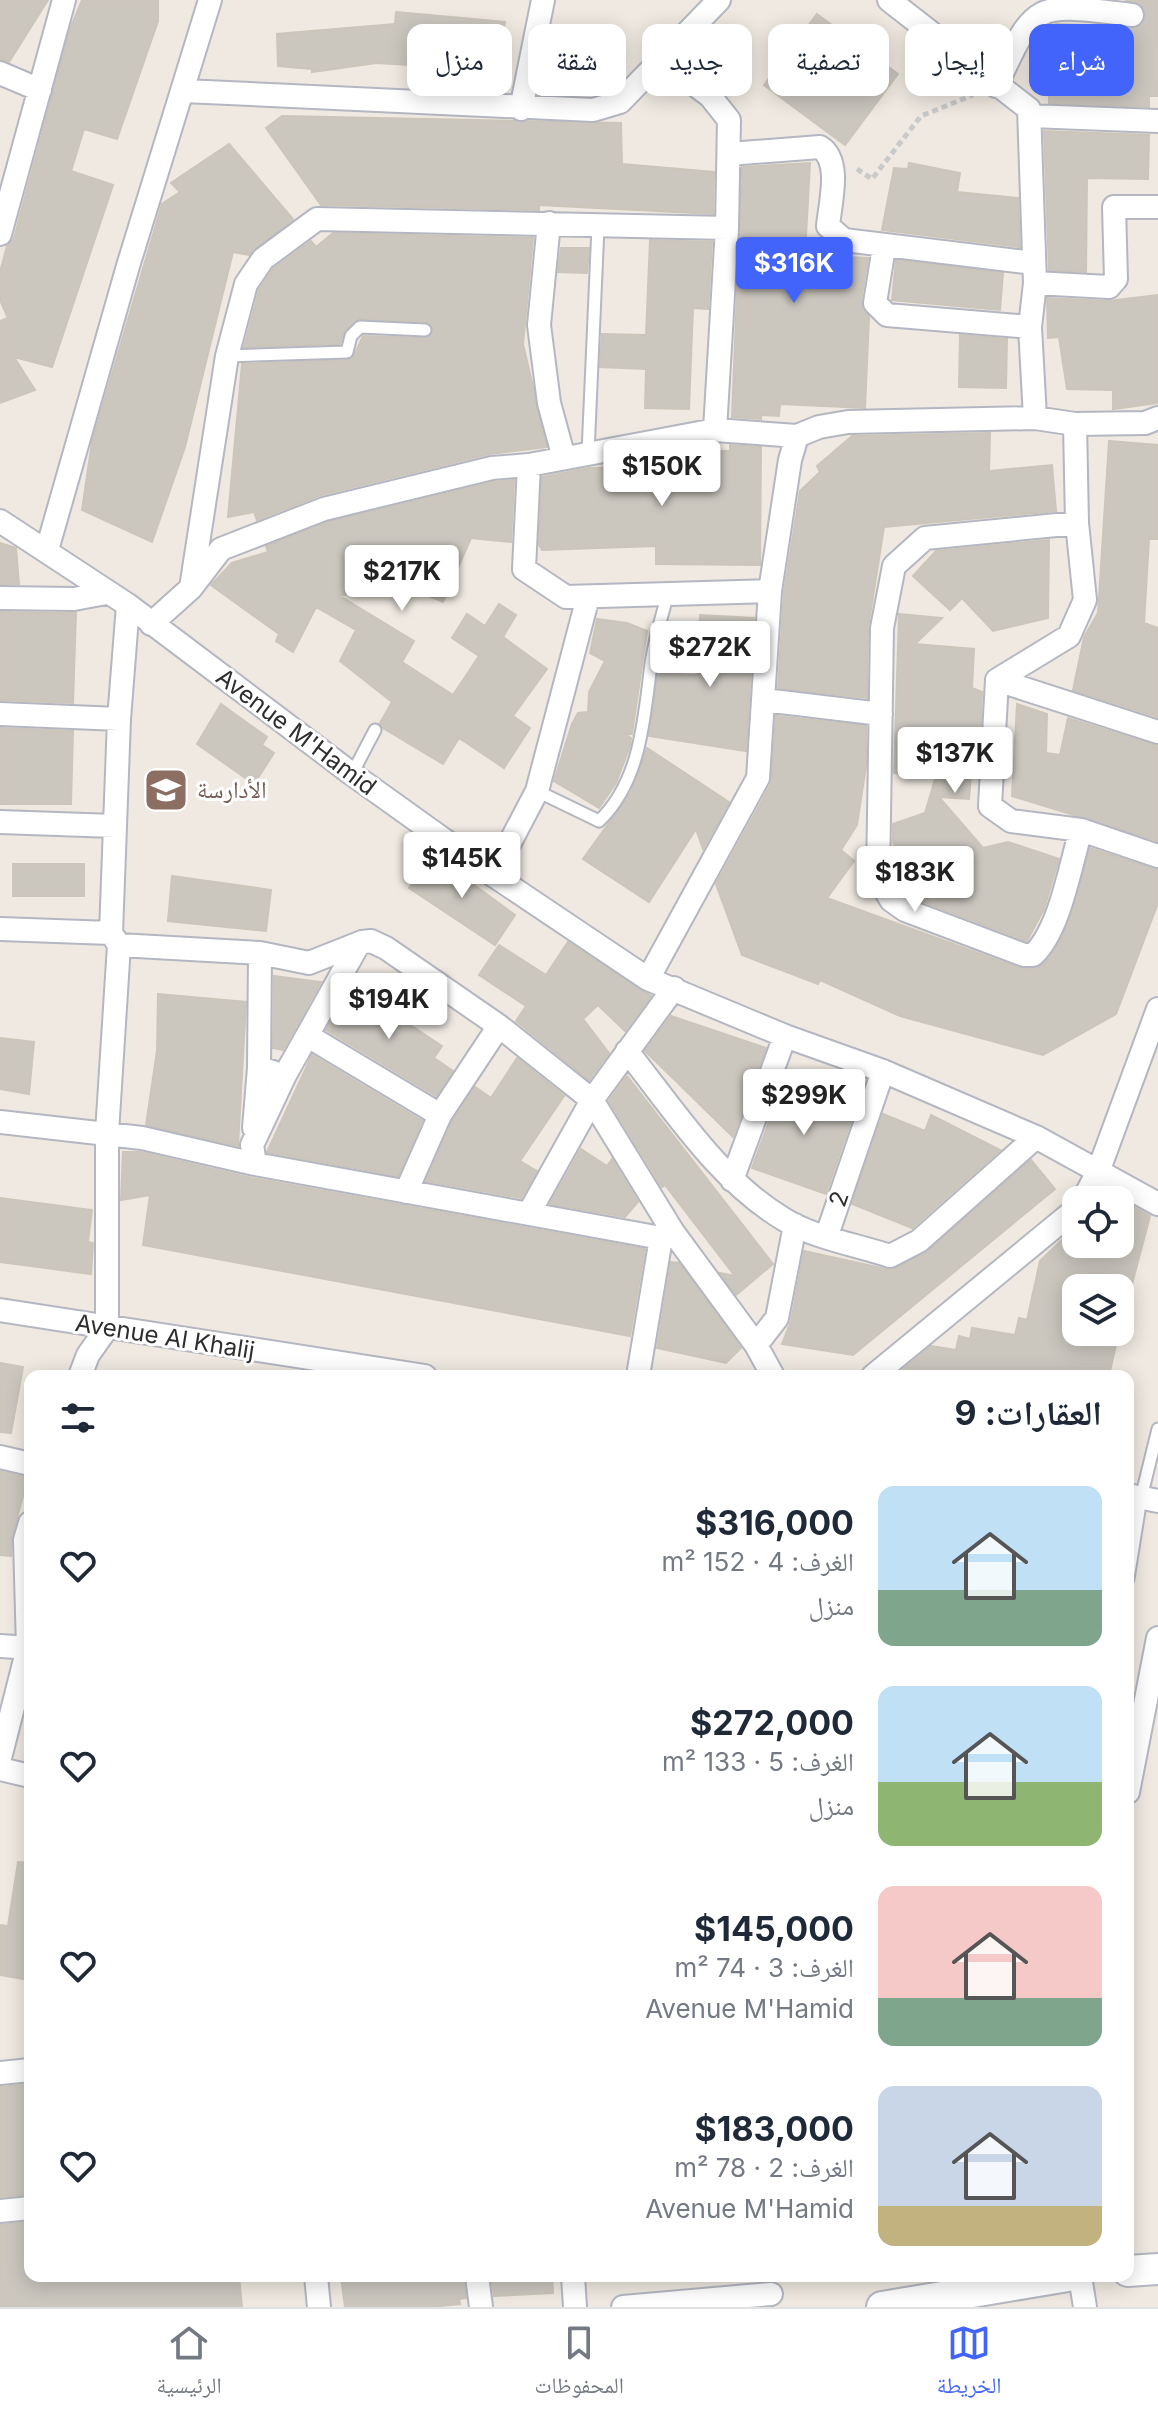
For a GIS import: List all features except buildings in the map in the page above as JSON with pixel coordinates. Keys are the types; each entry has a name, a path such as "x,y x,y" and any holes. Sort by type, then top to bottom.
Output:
{"main road":[{"path":"1134,2271 1158,2269"},
{"path":"882,2307 1032,2282"}],"street":[{"path":"0,234 4,204 64,0"},
{"path":"47,550 128,266 210,0"},
{"path":"521,109 543,0"},
{"path":"696,24 719,0"},
{"path":"889,0 919,24"},
{"path":"1013,45 1022,24 1039,9 1056,6 1132,15"},
{"path":"0,73 40,90"},
{"path":"184,91 593,110 620,102 642,80"},
{"path":"707,96 721,107 729,120 727,228 715,430"},
{"path":"1010,96 1029,109 1031,116 1034,273 1030,327 1035,418"},
{"path":"1031,116 1158,121"},
{"path":"729,154 820,147 825,150 832,160 828,226 844,240 1109,287 1116,279 1114,207 1158,207"},
{"path":"191,588 227,356 246,284 263,259 317,219 727,228"},
{"path":"549,223 539,325 549,403 564,458"},
{"path":"884,247 875,303 887,315 1030,327"},
{"path":"151,624 191,588 221,549 324,509 492,468 529,465 715,430 797,436 819,427 848,422 1035,418 1075,424 1145,423 1158,418"},
{"path":"997,680 1069,636 1085,600 1077,523 1075,424"},
{"path":"648,979 758,778 770,591 790,460 797,436"},
{"path":"529,465 524,569 566,597 667,597 770,591"},
{"name":"Avenue M'Hamid","path":"0,521 128,605 352,774 493,875 648,979 785,1036 883,1071 1036,1137 1158,1204"},
{"path":"1077,523 925,538 894,566 882,628 878,878 891,900 905,910 1024,955 1033,955 1052,926 1081,830"},
{"path":"0,598 74,599 106,593"},
{"path":"493,875 537,791 588,597"},
{"path":"82,1370 88,1355 107,1328 107,1133 115,939 114,826 128,605"},
{"path":"997,680 1158,732"},
{"path":"997,680 990,806 1011,821 1081,830 1158,856"},
{"path":"764,700 881,714"},
{"path":"0,714 119,719"},
{"path":"0,822 114,826"},
{"path":"0,929 260,953 309,963 371,941 386,948 499,1026 592,1100 667,1235 756,1345 770,1370"},
{"path":"254,1155 285,1075 358,945"},
{"path":"254,1155 259,1068 260,953"},
{"path":"529,1213 592,1100 674,988"},
{"path":"1090,1186 1158,1009"},
{"path":"406,1192 440,1115 499,1026"},
{"path":"308,1036 440,1115"},
{"path":"732,1180 785,1036"},
{"path":"627,1051 732,1180 795,1225 890,1256 919,1241 1036,1137"},
{"path":"259,1068 285,1075"},
{"name":"2","path":"827,1235 883,1071"},
{"path":"0,1122 107,1133 254,1155 406,1192 667,1235"},
{"path":"880,1370 1062,1221"},
{"path":"756,1345 777,1318 795,1225"},
{"path":"639,1370 667,1235"},
{"name":"Avenue Al Khalij","path":"0,1310 339,1370"},
{"path":"0,1457 24,1463"},
{"path":"1134,1761 1158,1638"},
{"path":"0,1646 24,1648"},
{"path":"0,1758 24,1667"},
{"path":"0,1769 24,1775"},
{"path":"0,2073 24,2071"},
{"path":"0,2211 24,2209"},
{"path":"317,2282 319,2307"},
{"path":"478,2282 481,2307"},
{"path":"573,2282 575,2307"},
{"path":"1081,2282 1085,2307"},
{"path":"623,2307 771,2292"}],"lane":[{"path":"588,453 598,227"},
{"path":"227,356 347,352 351,336 360,327 425,330"},
{"path":"537,791 599,821 609,811 626,782 646,721 651,662 667,597"},
{"path":"352,774 375,730"},
{"path":"1134,1534 1158,1429"}],"path":[{"path":"825,150 872,179 921,116 971,96"}],"place":[{"name":"الأدارسة","path":"166,790"}]}
